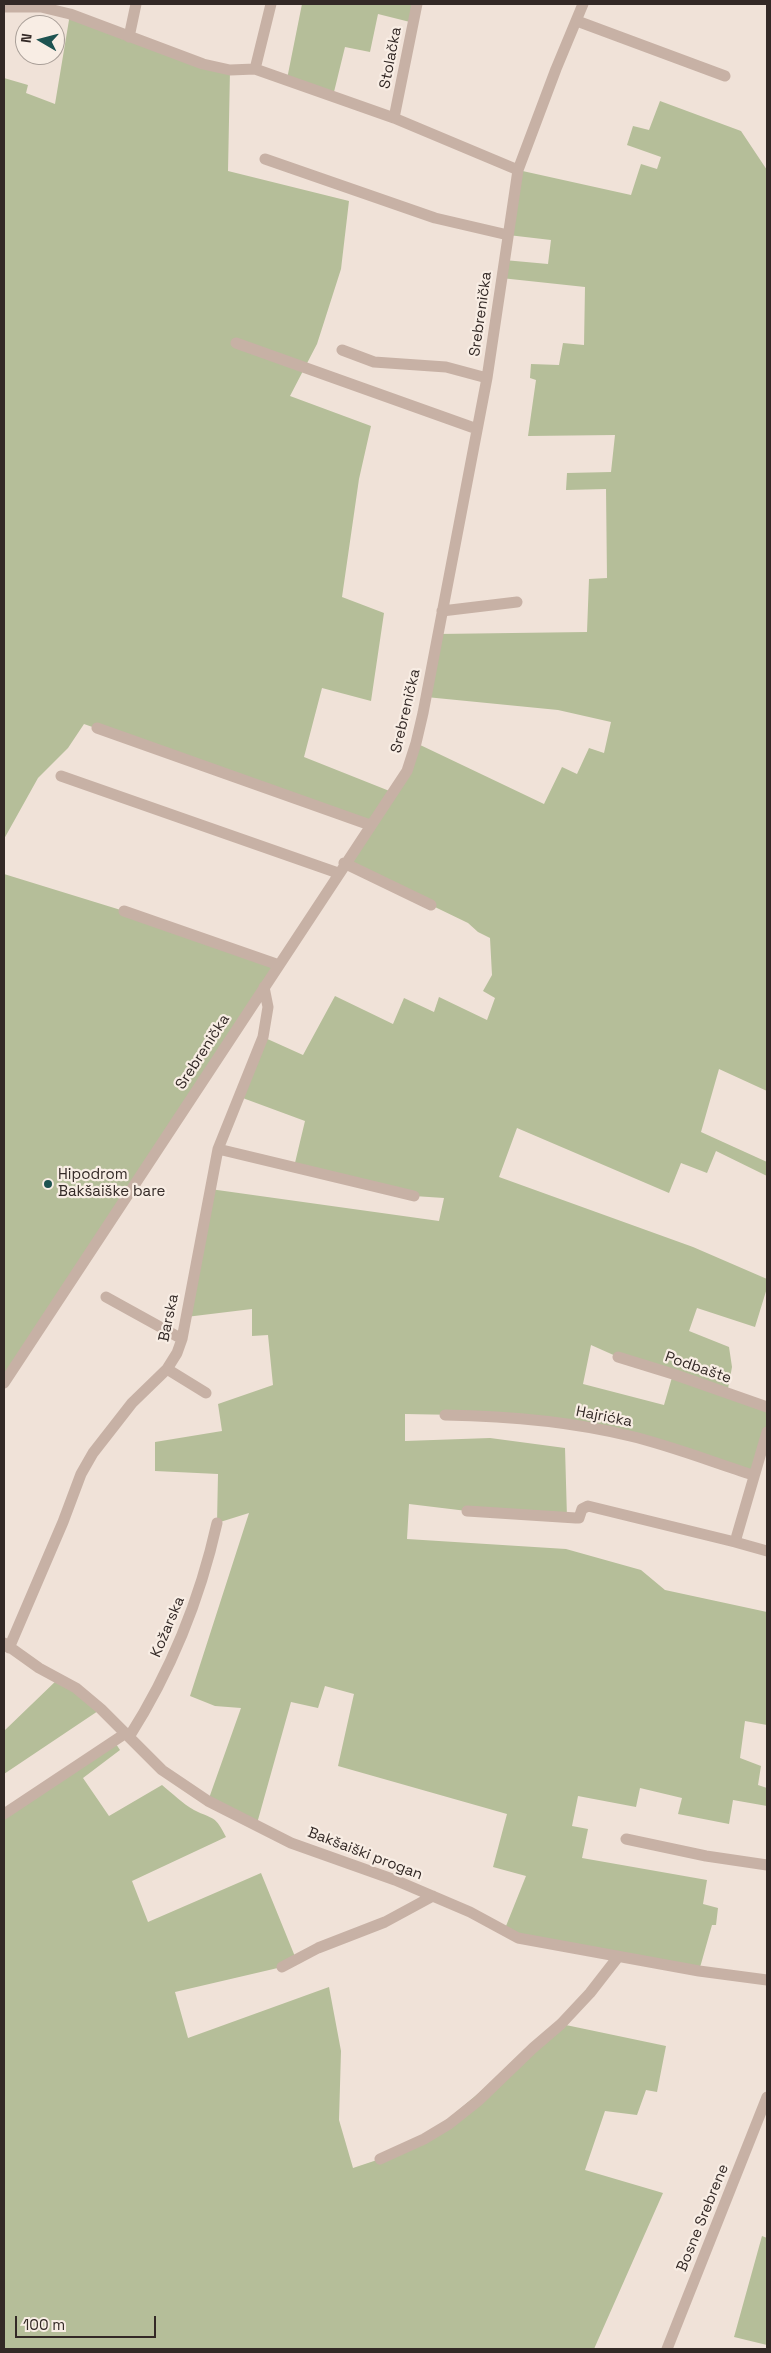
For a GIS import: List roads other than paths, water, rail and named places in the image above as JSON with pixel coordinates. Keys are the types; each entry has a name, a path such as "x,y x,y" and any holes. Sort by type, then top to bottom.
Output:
{"street":[{"path":"129,37 136,4"},
{"path":"255,69 271,4"},
{"name":"Stolačka","path":"394,118 417,4"},
{"name":"Srebrenička","path":"4,1383 407,770 416,743 487,378 518,170 583,4"},
{"path":"4,7 24,5 70,14 203,64 230,70 255,69 394,118 518,170"},
{"path":"577,20 725,76"},
{"path":"264,159 435,218 508,235"},
{"path":"236,343 477,429"},
{"path":"342,350 374,362 446,366 487,378"},
{"path":"442,611 517,602"},
{"path":"97,728 370,825"},
{"path":"61,776 341,868 431,905"},
{"path":"124,911 279,965"},
{"name":"Barska","path":"6,1645 63,1522 80,1474 93,1453 127,1410 168,1369 177,1353 182,1339 218,1150 264,1037 268,1008 264,987"},
{"path":"218,1150 414,1196"},
{"path":"106,1297 182,1339"},
{"name":"Podbašte","path":"618,1357 767,1407"},
{"path":"168,1369 206,1393"},
{"name":"Hajrićka","path":"445,1415 512,1416 610,1432 654,1443 753,1475"},
{"path":"735,1542 767,1432"},
{"path":"467,1511 579,1518 582,1509 588,1506 767,1551"},
{"name":"Kožarska","path":"127,1735 154,1697 194,1604 209,1559 217,1523"},
{"name":"Bakšaiški progan","path":"6,1645 76,1688 101,1708 162,1770 208,1801 291,1842 434,1896 470,1912 518,1938 618,1957 767,1980"},
{"path":"4,1814 127,1735"},
{"path":"626,1839 706,1856 767,1865"},
{"path":"282,1967 318,1948 385,1922 434,1896"},
{"path":"380,2159 424,2139 449,2124 478,2100 561,2024 590,1993 618,1957"},
{"name":"Bosne Srebrene","path":"667,2349 767,2098"}],"place":[{"name":"Hipodrom Bakšaiške bare","path":"48,1184"}]}
